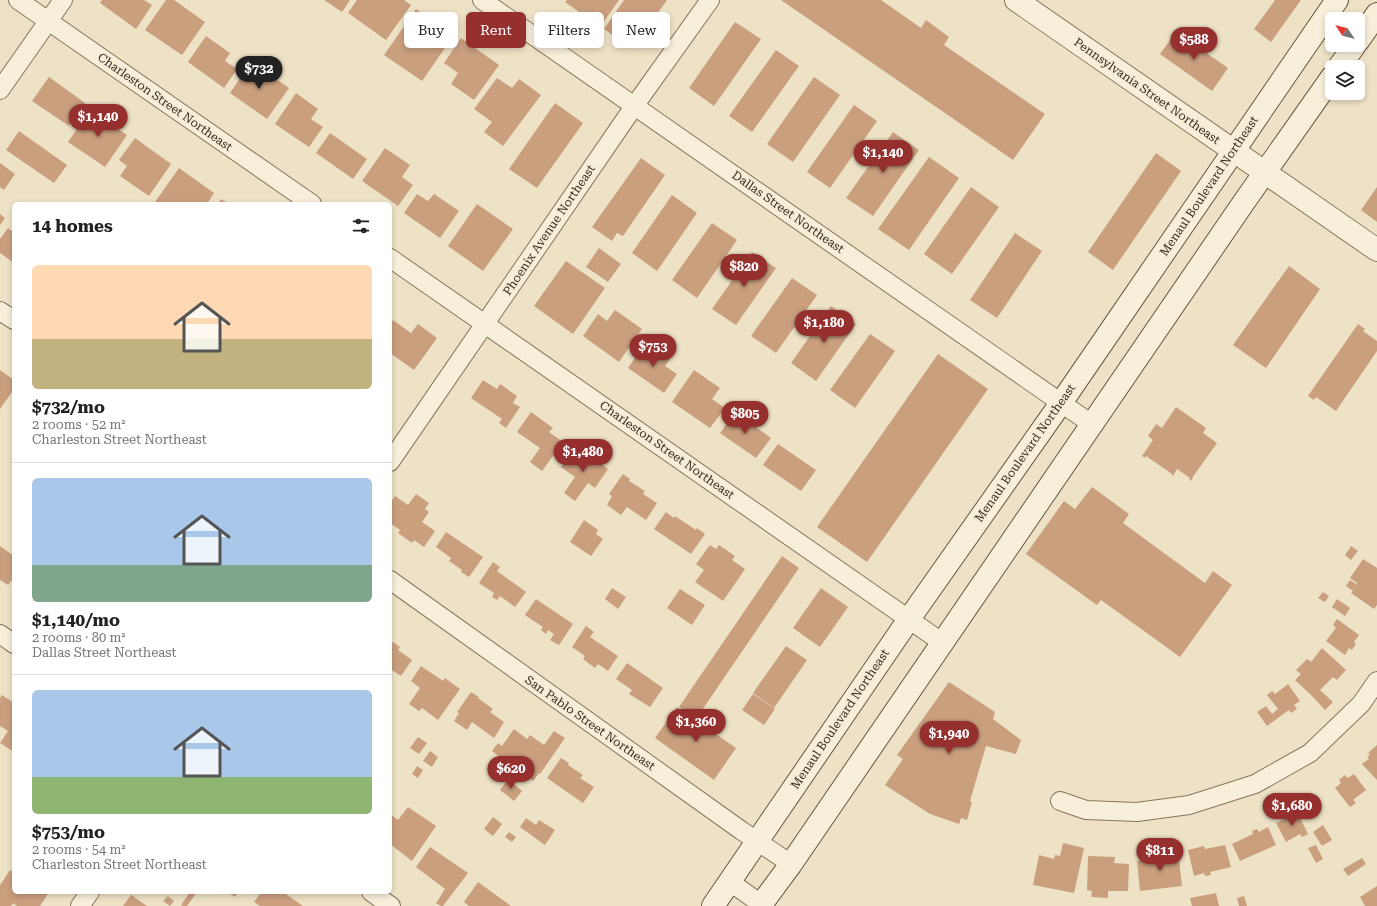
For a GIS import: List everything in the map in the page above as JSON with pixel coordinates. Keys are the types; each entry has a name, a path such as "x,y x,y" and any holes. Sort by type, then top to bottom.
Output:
{"main road":[{"name":"Pennsylvania Street Northeast","path":"1016,0 1377,250"},
{"name":"Menaul Boulevard Northeast","path":"713,906 909,619 1061,403 1337,0"},
{"path":"1365,31 1377,14"},
{"path":"762,905 1093,425 1264,172 1325,87"}],"street":[{"name":"Charleston Street Northeast","path":"18,0 309,202"},
{"path":"0,90 63,0"},
{"name":"Dallas Street Northeast","path":"482,0 1093,425"},
{"name":"Phoenix Avenue Northeast","path":"392,459 635,105 710,0"},
{"name":"Charleston Street Northeast","path":"392,259 943,643"},
{"path":"0,311 12,319"},
{"name":"San Pablo Street Northeast","path":"392,581 757,842 791,864"},
{"path":"0,634 12,643"},
{"path":"1060,801 1086,810 1136,812 1189,805 1255,784 1310,752 1361,704 1377,681"},
{"path":"730,882 762,905"},
{"path":"80,906 89,894"},
{"path":"374,894 391,906"}],"building":[{"path":"102,0 144,0 152,5 136,29 100,3"},
{"path":"166,0 174,0 205,22 182,55 145,30"},
{"path":"324,0 350,0 342,12"},
{"path":"357,0 404,0 411,5 406,12 404,12 404,15 386,40 348,13"},
{"path":"567,0 619,0 604,21 604,12 579,12 565,2"},
{"path":"624,0 667,0 658,12 616,12"},
{"path":"781,0 881,0 921,28 926,20 949,37 944,45 1045,114 1013,160"},
{"path":"1275,0 1301,0 1271,42 1254,29"},
{"path":"416,9 421,12 414,12"},
{"path":"612,17 612,35 604,29"},
{"path":"735,22 761,39 714,106 689,88"},
{"path":"404,26 404,48 445,48 422,81 384,55"},
{"path":"1176,32 1228,68 1212,91 1160,54"},
{"path":"206,36 230,53 225,61 237,69 224,88 188,62"},
{"path":"461,38 466,42 466,48 475,48 499,65 474,100 451,84 458,73 444,63 454,48 458,48 458,42"},
{"path":"776,50 799,66 752,132 729,116"},
{"path":"251,62 289,88 267,119 230,93"},
{"path":"49,77 85,103 69,126 32,101"},
{"path":"814,77 840,95 793,162 767,144"},
{"path":"497,78 512,88 519,79 541,95 503,146 484,132 492,122 474,109"},
{"path":"296,93 318,109 311,119 323,127 309,147 275,124"},
{"path":"555,103 583,123 537,188 509,169"},
{"path":"854,105 877,121 830,188 807,172"},
{"path":"90,110 127,135 105,167 68,142"},
{"path":"19,131 67,165 54,183 6,150"},
{"path":"893,132 919,150 873,216 846,198"},
{"path":"330,133 367,159 353,179 316,153"},
{"path":"135,138 171,164 149,196 120,176 127,166 119,160"},
{"path":"385,148 410,165 402,177 413,185 398,206 362,181"},
{"path":"1156,153 1181,171 1113,270 1088,252"},
{"path":"929,157 959,178 909,250 878,229"},
{"path":"641,158 665,175 623,236 617,233 612,241 592,227"},
{"path":"0,163 15,174 4,190 0,187"},
{"path":"179,168 214,193 208,202 155,202"},
{"path":"971,187 999,207 952,274 924,254"},
{"path":"1377,187 1377,222 1361,210"},
{"path":"417,194 428,201 434,194 459,211 440,238 404,213"},
{"path":"672,195 697,213 657,271 632,253"},
{"path":"477,204 513,229 483,271 448,246"},
{"path":"0,214 5,218 0,225"},
{"path":"712,223 737,240 697,298 672,280"},
{"path":"8,228 12,231 12,262 0,253 0,239"},
{"path":"1015,233 1042,251 997,318 970,300"},
{"path":"599,248 621,264 608,282 586,267"},
{"path":"752,252 776,268 736,325 712,309"},
{"path":"566,261 605,288 573,334 534,306"},
{"path":"1289,266 1320,289 1266,368 1233,345"},
{"path":"792,278 817,295 776,353 751,336"},
{"path":"831,306 856,324 816,381 791,363"},
{"path":"615,310 642,329 619,362 583,336 598,314 607,321"},
{"path":"393,320 411,333 418,324 437,338 414,370 392,354"},
{"path":"1358,324 1365,329 1363,331 1377,341 1377,351 1336,411 1316,397 1314,400 1308,396"},
{"path":"870,334 895,351 855,408 830,390"},
{"path":"646,342 670,359 665,366 677,374 664,393 628,368"},
{"path":"938,354 988,389 867,562 817,527"},
{"path":"0,370 12,379 12,392 0,409"},
{"path":"694,370 720,388 712,399 725,408 710,428 672,402"},
{"path":"483,380 497,389 500,384 517,396 513,403 520,407 506,428 499,423 502,419 471,398"},
{"path":"1176,407 1206,428 1203,433 1217,443 1191,481 1189,479 1190,478 1177,469 1173,476 1146,456 1145,458 1142,456 1153,440 1148,436 1156,424 1162,428"},
{"path":"531,412 553,428 549,432 563,442 542,471 530,462 540,448 517,432"},
{"path":"735,412 771,438 756,458 720,433"},
{"path":"778,444 816,470 801,491 763,465"},
{"path":"573,450 588,459 590,456 608,469 595,488 588,483 575,501 564,493 575,477 561,467"},
{"path":"623,474 630,479 629,481 645,491 643,494 657,503 646,520 627,507 621,515 607,505 612,496 609,494"},
{"path":"1092,487 1129,514 1123,523 1205,583 1213,571 1232,585 1180,657 1101,600 1097,605 1026,554 1064,501 1075,509"},
{"path":"416,494 429,503 425,509 429,512 422,522 435,531 424,547 414,540 412,543 398,533 400,530 392,524 392,500 395,496 408,505"},
{"path":"666,512 674,518 675,516 696,530 697,528 705,534 691,554 654,529"},
{"path":"584,520 598,530 596,534 603,539 591,556 570,542"},
{"path":"446,532 483,557 469,577 449,561 451,558 436,547"},
{"path":"710,545 716,549 719,545 735,556 732,560 745,569 723,601 695,582 704,570 696,564"},
{"path":"0,546 12,555 12,580 8,585 0,580"},
{"path":"1351,546 1358,551 1351,560 1345,555"},
{"path":"782,556 799,568 696,719 679,707"},
{"path":"1363,559 1377,568 1377,605 1374,609 1351,593 1353,591 1346,586 1350,580 1356,584 1353,589 1357,583 1350,578"},
{"path":"493,562 500,567 497,571 526,592 515,607 500,596 497,600 492,597 494,593 479,583"},
{"path":"612,588 626,597 618,609 605,599"},
{"path":"821,588 848,607 820,647 793,628"},
{"path":"680,589 705,605 692,625 667,608"},
{"path":"1323,592 1329,596 1325,602 1318,598"},
{"path":"536,599 573,624 559,645 550,640 554,634 548,630 546,634 541,630 543,627 525,615"},
{"path":"1337,599 1350,608 1345,616 1332,607"},
{"path":"1337,619 1359,635 1354,642 1356,644 1352,650 1349,648 1345,655 1326,641 1336,628 1333,625"},
{"path":"586,626 594,632 590,637 618,656 608,671 598,664 595,668 583,659 585,656 572,647"},
{"path":"393,642 400,647 398,650 412,660 401,676 392,670"},
{"path":"786,646 807,660 774,708 753,693"},
{"path":"1322,648 1346,670 1337,680 1333,677 1320,690 1333,702 1325,710 1295,680 1301,674 1296,670 1307,659 1311,662"},
{"path":"627,663 663,688 650,707 629,694 632,690 616,679"},
{"path":"421,666 443,681 445,678 460,689 438,720 422,708 419,711 409,704 420,688 411,681"},
{"path":"949,682 995,712 993,719 1021,740 1016,754 986,746 970,801 972,802 967,820 961,818 959,824 930,814 885,785 903,759 897,755"},
{"path":"1288,684 1300,701 1294,705 1297,709 1291,713 1289,710 1267,726 1257,712 1266,706 1272,714 1278,709 1267,695 1272,691 1275,694"},
{"path":"471,692 493,709 490,712 504,722 494,738 472,722 467,730 454,721 459,713 457,712"},
{"path":"753,694 775,709 764,725 742,710"},
{"path":"2,695 12,702 12,751 0,743 8,731 0,726 0,698"},
{"path":"677,707 736,748 714,780 655,738"},
{"path":"514,729 527,739 530,735 544,745 554,731 565,738 540,774 539,773 533,781 519,771 524,763 517,758 512,766 492,751 498,743 502,746"},
{"path":"418,737 427,743 419,754 410,748"},
{"path":"1377,745 1377,780 1362,764 1369,759 1367,757 1370,754 1368,753"},
{"path":"430,751 438,757 432,767 423,761"},
{"path":"561,758 569,763 568,765 583,775 580,778 594,787 583,803 547,778"},
{"path":"417,766 423,770 418,778 412,774"},
{"path":"1354,774 1366,790 1353,800 1356,803 1350,807 1335,788 1341,783 1339,780 1345,775 1348,778"},
{"path":"508,779 522,791 514,801 500,790"},
{"path":"408,807 436,826 412,861 392,846 392,816 398,820"},
{"path":"1297,812 1308,834 1302,837 1300,834 1286,842 1276,823 1284,819 1282,816 1287,814 1288,817"},
{"path":"493,817 502,824 493,836 484,829"},
{"path":"526,818 536,825 539,820 555,830 545,845 520,827"},
{"path":"1323,825 1332,840 1322,846 1313,832"},
{"path":"1268,827 1276,845 1240,861 1232,844 1253,834 1252,831 1257,829 1259,832"},
{"path":"509,832 516,837 512,842 505,837"},
{"path":"1063,843 1084,848 1074,893 1033,885 1039,855 1054,859 1055,855 1060,856"},
{"path":"1225,845 1231,867 1210,872 1211,875 1205,876 1204,873 1194,876 1188,850 1204,846 1205,849"},
{"path":"1316,845 1323,859 1316,863 1308,848"},
{"path":"430,847 468,873 443,906 436,903 445,889 416,867"},
{"path":"1178,851 1182,886 1140,891 1137,861 1152,859 1152,854"},
{"path":"1088,856 1115,857 1114,863 1129,864 1128,891 1108,891 1108,898 1091,897 1092,891 1087,890"},
{"path":"1362,858 1366,864 1348,876 1343,869"},
{"path":"10,870 12,872 12,894 48,894 40,906 17,906 13,903 11,906 0,906 0,885"},
{"path":"478,882 511,906 469,906 464,902"},
{"path":"1377,886 1377,906 1365,906 1360,897"},
{"path":"1216,893 1219,906 1192,906 1190,898"},
{"path":"189,894 196,894 187,906 181,905"},
{"path":"260,894 286,894 303,906 260,906 254,902"},
{"path":"131,895 147,906 123,906"},
{"path":"168,896 174,901 170,906 163,901"},
{"path":"1244,896 1247,906 1239,906 1237,898"}]}
